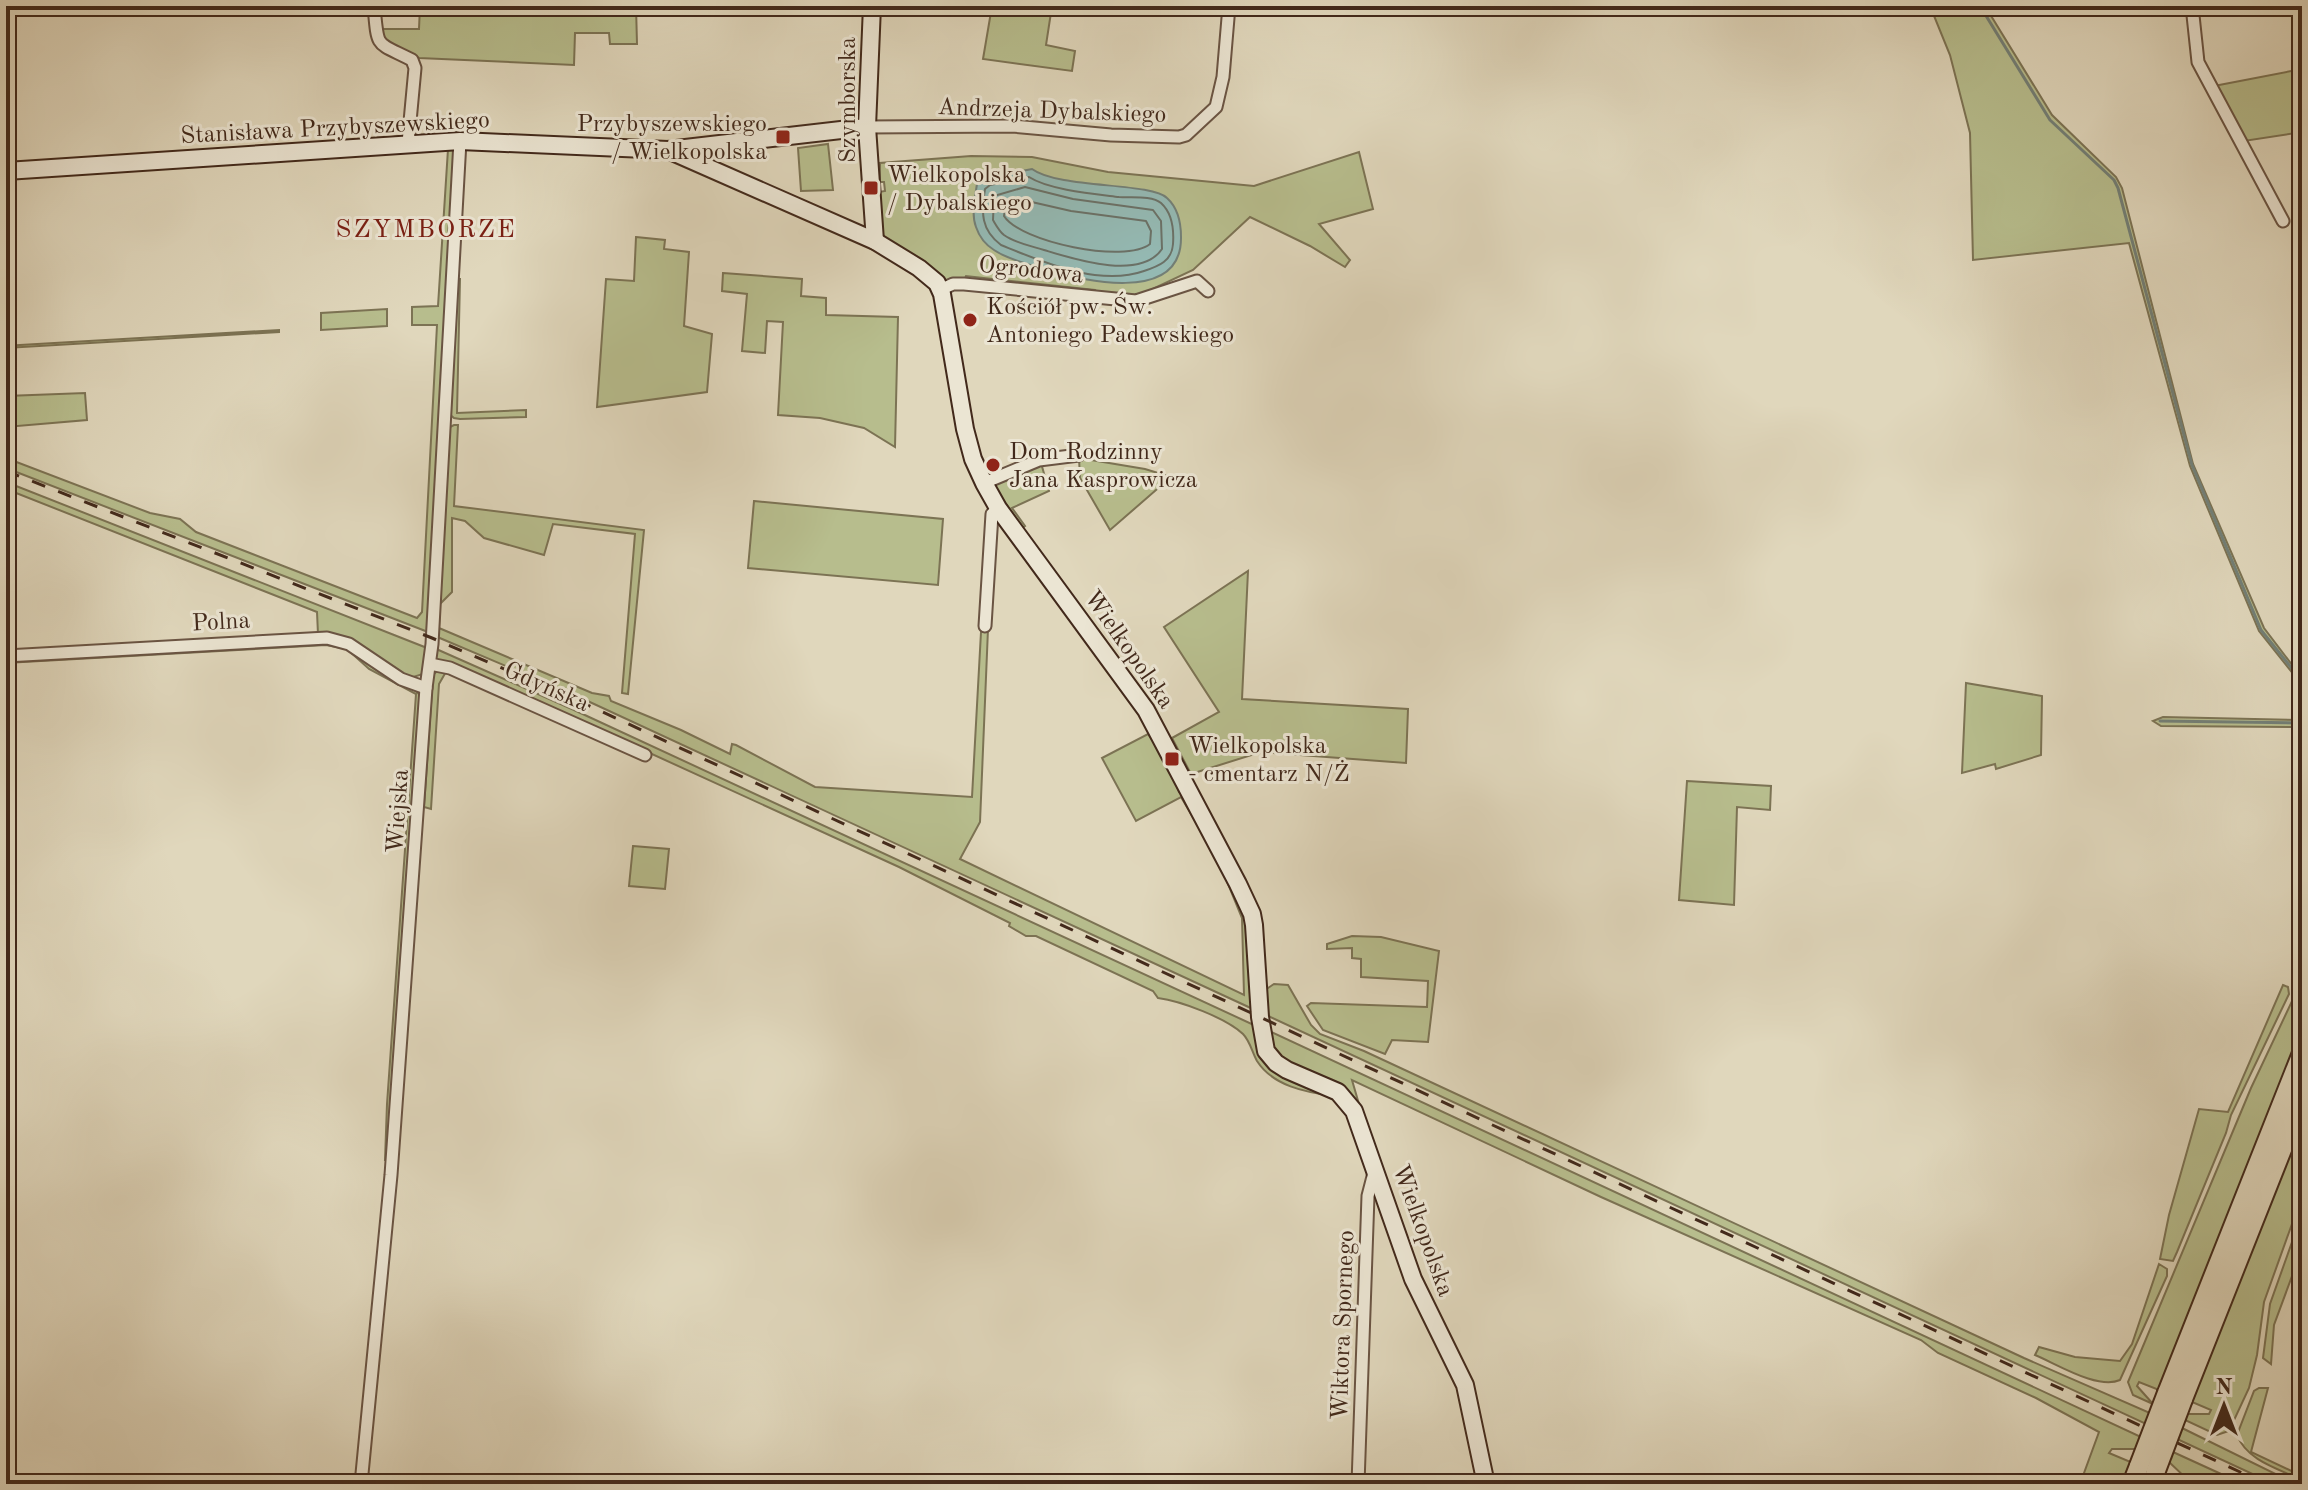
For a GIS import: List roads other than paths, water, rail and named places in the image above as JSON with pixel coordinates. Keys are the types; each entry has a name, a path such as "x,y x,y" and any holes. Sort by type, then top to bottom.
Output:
{"main road":[{"path":"2132,1484 2148,1474 2302,1053"},
{"path":"2175,1396 2302,1099"}],"street":[{"path":"374,6 377,40 383,48 412,60 415,68 408,143"},
{"name":"Szymborska","path":"872,6 867,127 875,241"},
{"name":"Andrzeja Dybalskiego","path":"867,127 1012,126 1111,135 1186,135 1216,107 1221,92 1229,6"},
{"path":"2192,6 2198,62 2283,221"},
{"name":"Stanisława Przybyszewskiego","path":"6,171 460,141 668,150 867,127"},
{"name":"Wiejska","path":"361,1484 393,1159 430,664 460,141"},
{"name":"Stanisława Przybyszewskiego","path":"668,150 875,241"},
{"path":"875,241 919,268 937,283 940,290"},
{"name":"Ogrodowa","path":"940,290 953,284 964,284 1136,301 1197,281 1208,291"},
{"name":"Wielkopolska","path":"940,290 973,459 998,508 1146,710 1238,884 1254,925 1260,1017 1266,1051 1287,1070 1330,1087 1345,1098 1359,1121 1413,1279 1465,1385 1486,1484"},
{"path":"984,483 1039,460 1079,455"},
{"path":"985,626 992,514 998,508"},
{"name":"Polna","path":"6,656 327,638 349,644 401,679 426,688"},
{"name":"Gdyńska","path":"430,664 450,668 645,755"},
{"name":"Wiktora Spornego","path":"1358,1484 1368,1196 1375,1168"}],"water":[{"path":"1032,169 1062,180 1143,190 1167,198 1176,211 1180,226 1177,259 1165,273 1147,280 1102,282 1057,273 994,250 977,230 974,206 977,184 986,178"}],"waterway":[{"path":"1980,6 2050,120 2114,180 2118,188 2192,465 2261,630 2302,681"},
{"path":"2160,721 2302,723"}],"railway":[{"path":"6,471 432,638 579,701 2266,1484"}],"place":[{"name":"Przybyszewskiego / Wielkopolska","path":"783,137"},
{"name":"Wielkopolska / Dybalskiego","path":"871,188"},
{"name":"Kościół pw. Św. Antoniego Padewskiego","path":"970,320"},
{"name":"Dom Rodzinny Jana Kasprowicza","path":"993,465"},
{"name":"Wielkopolska - cmentarz N/Ż","path":"1172,759"}],"district":[{"name":"SZYMBORZE","path":"426,228"}]}
